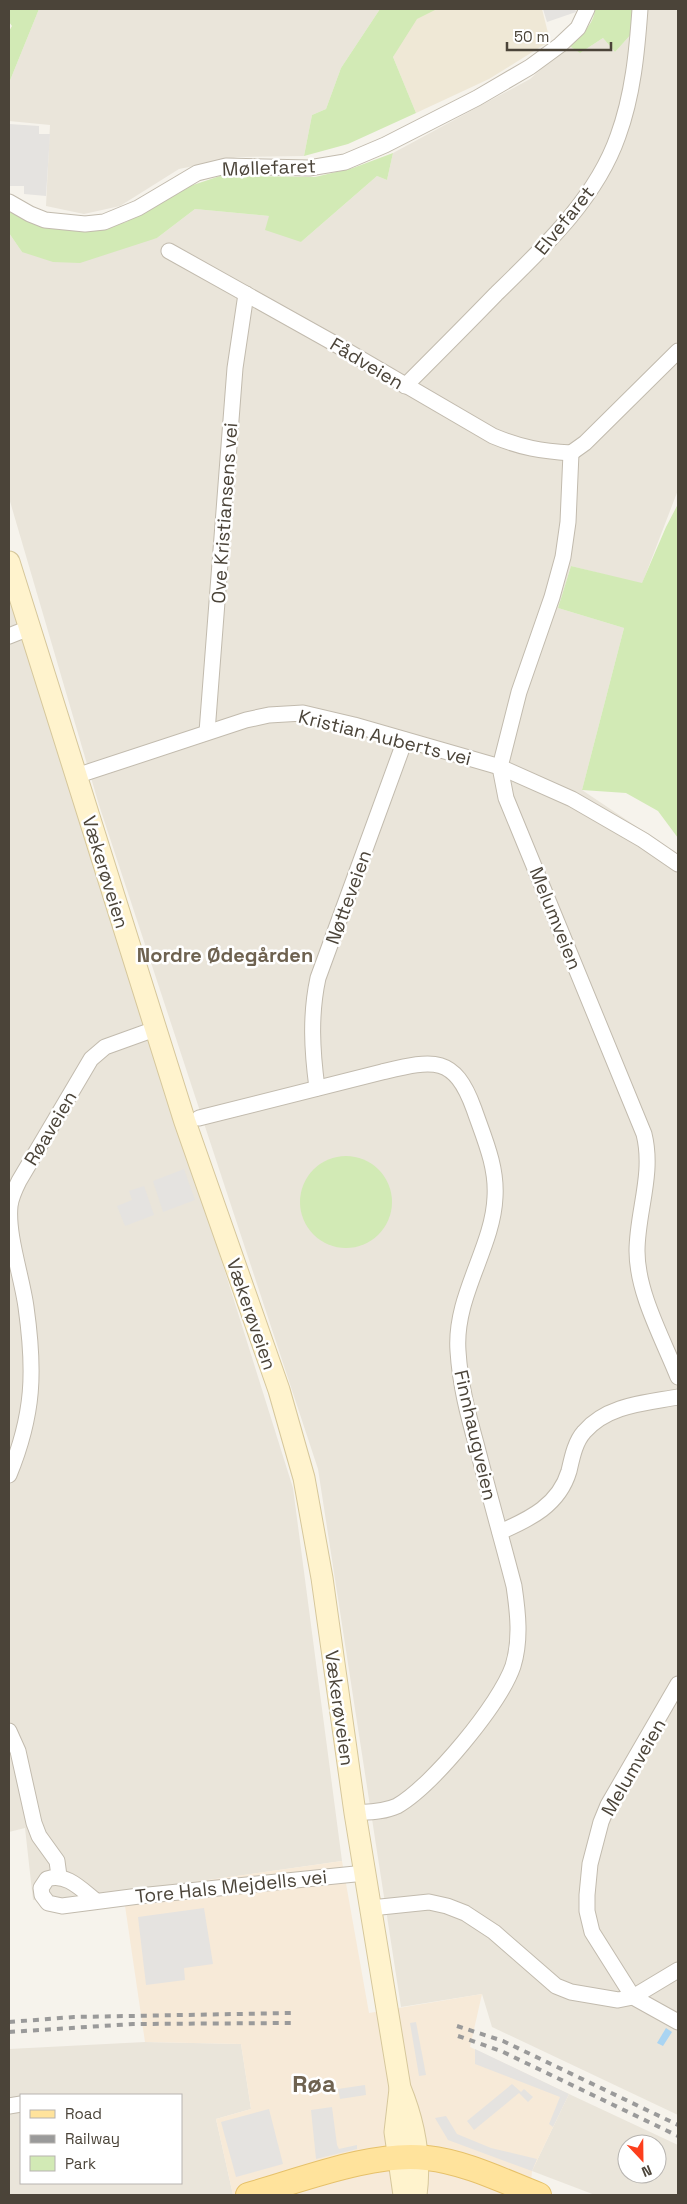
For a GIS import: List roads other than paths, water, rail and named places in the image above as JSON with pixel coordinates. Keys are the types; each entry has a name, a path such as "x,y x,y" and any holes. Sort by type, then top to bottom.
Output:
{"main road":[{"name":"Vækerøveien","path":"9,562 155,1029 185,1122 278,1390 304,1478 322,1578 365,1873 400,2088 395,2132 407,2157 416,2195"},
{"name":"Vækerøveien","path":"404,2195 407,2157"},
{"path":"248,2195 339,2169 407,2157 439,2160 539,2195"}],"street":[{"name":"Møllefaret","path":"9,202 45,220 84,224 104,222 138,208 197,173 226,166 309,168 345,162 385,145 477,98 530,67 560,45 578,28 587,9"},
{"name":"Elvefaret","path":"405,386 538,253 572,215 598,178 618,138 625,116 635,59 640,9"},
{"name":"Fådveien","path":"169,251 494,436 518,447 571,453"},
{"name":"Ove Kristiansens vei","path":"207,732 235,368 246,294"},
{"path":"571,453 585,443 678,351"},
{"name":"Melumveien","path":"571,453 569,514 563,557 552,598 519,692 500,767 506,798 644,1134 648,1148 648,1165 637,1230 638,1269 642,1289 678,1377"},
{"path":"9,636 29,628"},
{"name":"Kristian Auberts vei","path":"76,776 207,732 269,715 303,713 354,725 500,767 572,799 643,840 678,864"},
{"name":"Nøtteveien","path":"317,1088 311,1032 318,978 405,740"},
{"name":"Røaveien","path":"9,1475 26,1424 31,1377 31,1352 26,1306 11,1224 10,1196 91,1059 105,1047 155,1029"},
{"name":"Finnhaugveien","path":"199,1118 407,1066 430,1064 457,1074 466,1089 490,1152 495,1196 489,1229 469,1281 459,1328 457,1348 466,1406 500,1532 519,1614 518,1638 513,1664 504,1686 470,1733 425,1784 396,1806 385,1810 356,1813"},
{"path":"500,1532 530,1519 549,1506 568,1476 576,1444 582,1433 593,1423 608,1413 629,1405 678,1398"},
{"name":"Melumveien","path":"678,1684 608,1805 601,1822 590,1864 587,1903 592,1932 633,1997 678,2022"},
{"path":"9,1731 18,1750 34,1823 42,1840 57,1861 59,1876 96,1901"},
{"name":"Tore Hals Mejdells vei","path":"59,1876 47,1879 41,1888 42,1895 48,1902 62,1906 365,1873"},
{"path":"371,1908 429,1902 465,1913 494,1932 556,1986 571,1992 618,2000 633,1997 678,1970"}],"water":[{"path":"666,2028 672,2032 663,2046 657,2043"}],"railway":[{"path":"9,2022 74,2017 291,2013"},
{"path":"9,2032 133,2024 291,2023"},
{"path":"457,2026 503,2041 678,2125"},
{"path":"458,2036 501,2051 678,2136"}],"district":[{"name":"Nordre Ødegården","path":"225,955"},
{"name":"Røa","path":"314,2084"}]}
